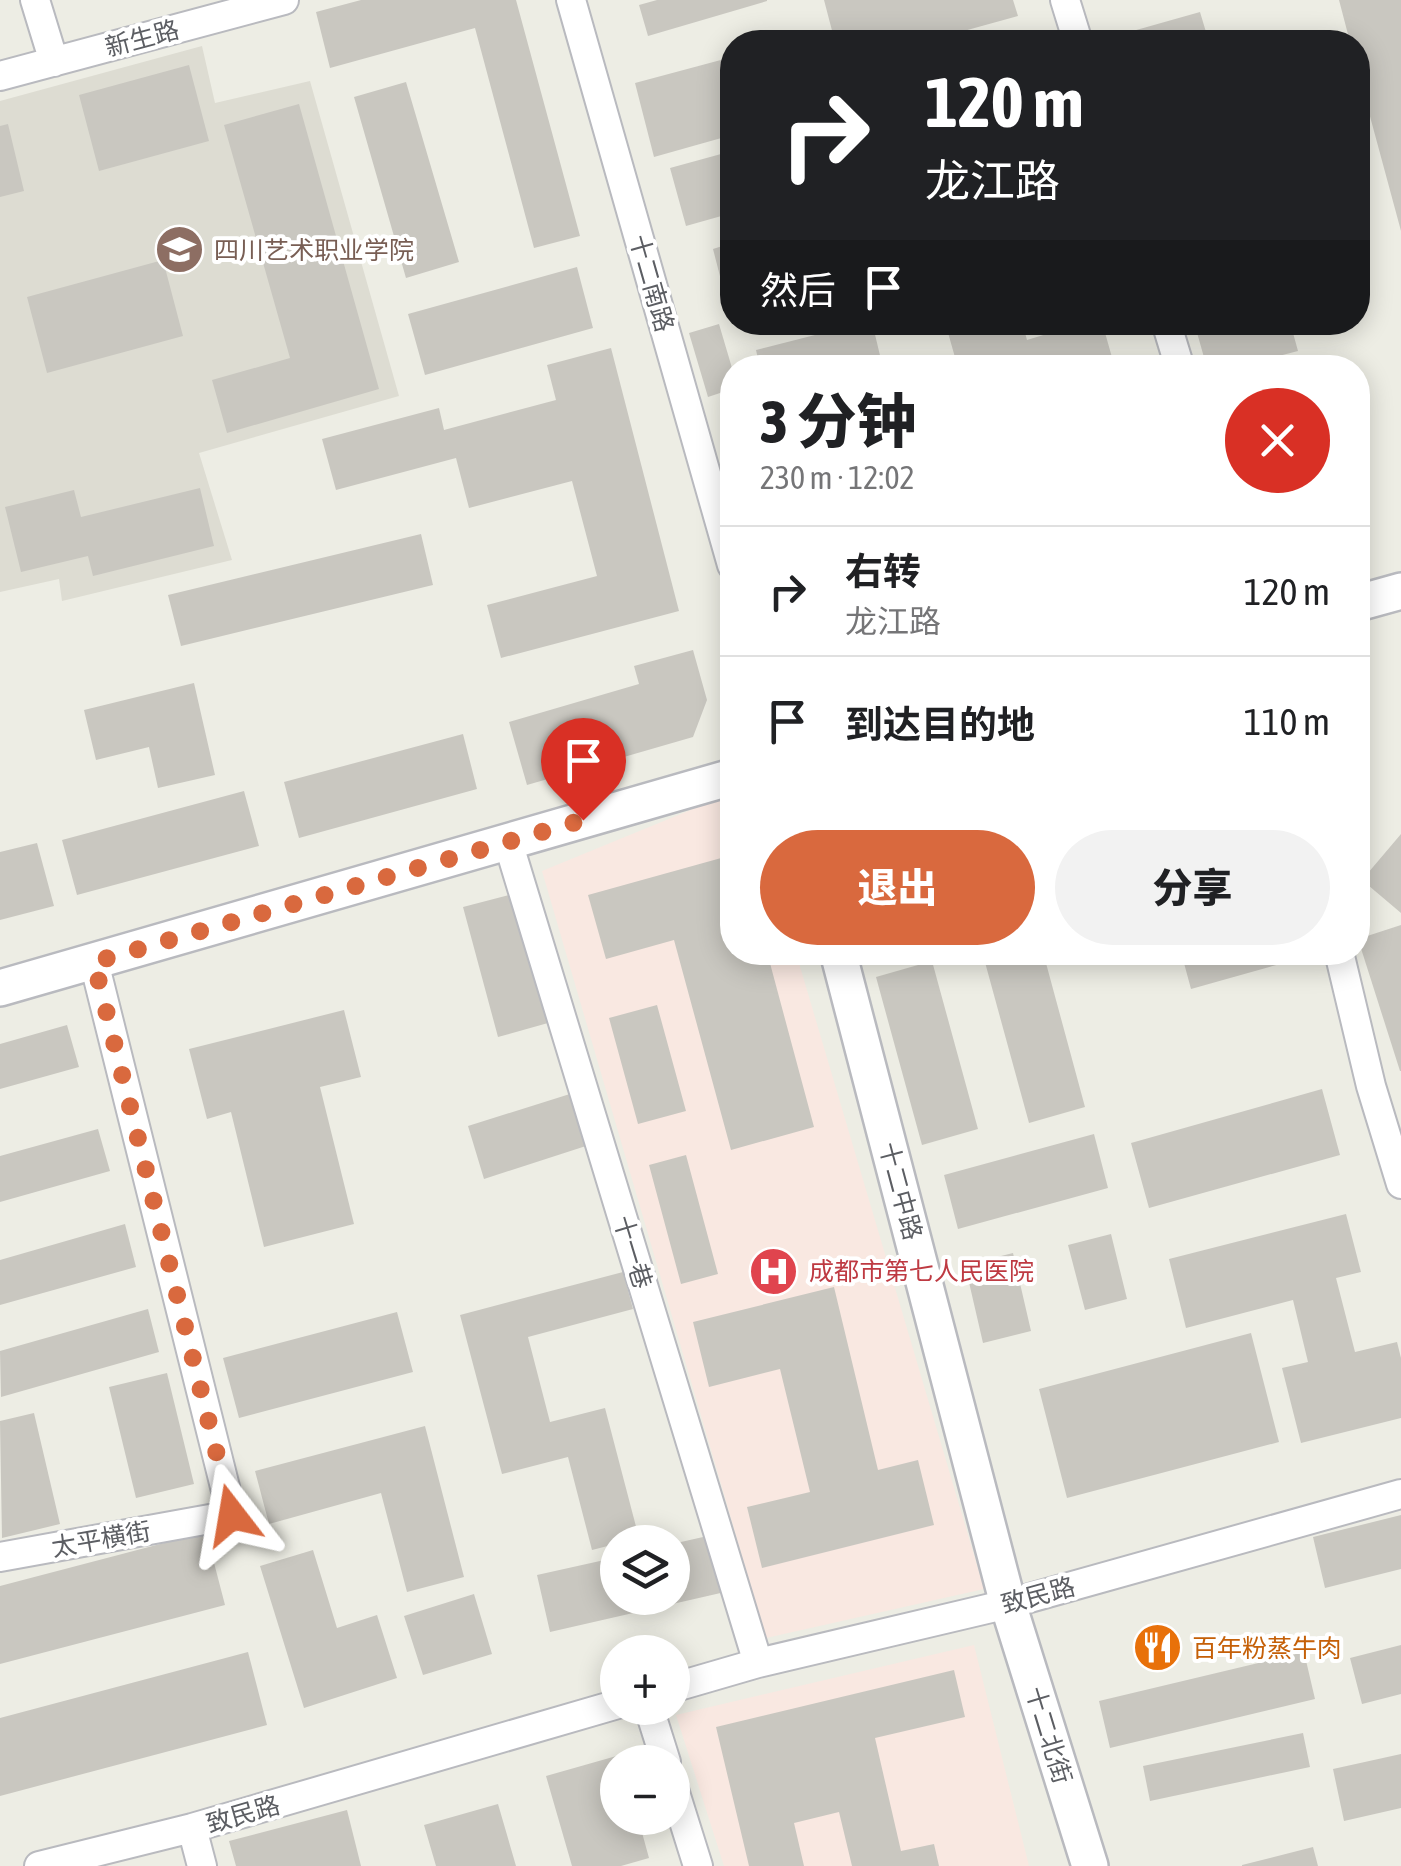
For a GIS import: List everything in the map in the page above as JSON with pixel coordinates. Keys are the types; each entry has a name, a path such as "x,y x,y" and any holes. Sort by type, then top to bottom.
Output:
{"street":[{"path":"36,0 54,62"},
{"name":"新生路","path":"0,76 284,0"},
{"name":"十二南路","path":"571,0 720,523"},
{"path":"1065,0 1074,30"},
{"path":"1370,600 1401,591"},
{"path":"0,988 720,780"},
{"name":"十一巷","path":"508,842 758,1663"},
{"name":"太平横街","path":"0,1558 232,1515 94,962"},
{"name":"十二中路","path":"841,965 1008,1604"},
{"path":"1342,965 1371,1086 1401,1184"},
{"name":"致民路","path":"690,1683 1008,1604 1401,1494"},
{"name":"十二北街","path":"1008,1604 1090,1866"},
{"name":"致民路","path":"39,1866 192,1828 600,1709"},
{"path":"192,1828 202,1866"},
{"path":"688,1835 698,1866"}],"shaded area":[{"name":"四川艺术职业学院","path":"202,46 215,103 310,81 399,396 199,453 232,560 62,601 59,579 0,592 0,101"},
{"name":"成都市第七人民医院","path":"720,798 720,965 800,965 984,1589 766,1638 542,871"},
{"path":"974,1645 1029,1866 724,1866 690,1759 690,1745 686,1745 679,1725 690,1725 690,1712"}],"building":[{"path":"361,0 516,0 580,236 534,248 475,28 330,68 316,12"},
{"path":"657,0 767,1 648,36 639,5"},
{"path":"824,0 1013,0 1018,16 967,30 832,30"},
{"path":"1339,0 1401,0 1401,231 1370,116 1370,30 1347,30"},
{"path":"1200,12 1205,30 1136,30"},
{"path":"720,60 720,138 654,157 635,83"},
{"path":"189,65 209,141 99,171 79,95"},
{"path":"406,82 459,262 406,278 354,97"},
{"path":"299,104 379,389 227,433 212,380 290,358 224,125"},
{"path":"8,124 24,191 0,197 0,126"},
{"path":"720,154 720,216 686,226 670,168"},
{"path":"720,247 720,276 713,249"},
{"name":"四川艺术职业学院","path":"163,260 183,336 47,373 27,297"},
{"path":"577,267 593,328 425,375 408,314"},
{"path":"719,324 728,355 720,355 720,393 708,397 689,333"},
{"path":"815,335 875,335 880,355 757,355 756,350"},
{"path":"949,335 1026,335 1027,340 1043,335 1106,335 1111,355 954,355"},
{"path":"1198,335 1294,335 1298,351 1282,355 1203,355"},
{"path":"611,348 679,611 501,658 487,605 597,576 572,481 469,508 456,458 336,490 322,439 439,408 444,430 556,400 547,365"},
{"path":"200,488 214,546 93,576 88,556 21,572 5,507 74,490 81,517"},
{"path":"421,534 433,585 181,646 168,595"},
{"path":"693,650 707,700 693,737 527,785 509,722 639,684 634,666"},
{"path":"194,683 215,775 158,788 149,747 96,760 84,710"},
{"path":"463,734 477,789 299,838 284,782"},
{"path":"244,791 259,846 77,895 62,840"},
{"path":"1401,834 1401,913 1370,887 1370,871"},
{"path":"37,843 54,906 0,920 0,852"},
{"path":"720,858 720,965 770,965 814,1127 731,1150 674,940 606,959 588,895"},
{"path":"513,894 548,1023 498,1037 463,907"},
{"path":"1401,925 1401,1071 1366,965 1370,965 1370,935"},
{"path":"918,965 933,965 978,1129 922,1145 876,977"},
{"path":"986,965 1047,965 1085,1107 1029,1123"},
{"path":"1185,965 1277,965 1191,989"},
{"path":"657,1005 686,1111 638,1124 609,1018"},
{"path":"344,1010 361,1077 320,1087 354,1224 264,1247 231,1112 207,1119 189,1049"},
{"path":"67,1025 79,1067 0,1089 0,1044"},
{"path":"1322,1089 1340,1155 1149,1208 1131,1143"},
{"path":"573,1093 589,1145 484,1179 468,1126"},
{"path":"98,1129 110,1171 0,1202 0,1156"},
{"path":"1094,1134 1108,1188 958,1229 944,1175"},
{"path":"686,1155 718,1274 681,1284 649,1165"},
{"path":"1346,1214 1361,1272 1336,1278 1355,1352 1397,1342 1401,1358 1401,1418 1301,1443 1282,1368 1308,1362 1293,1300 1186,1328 1169,1259"},
{"path":"125,1224 136,1267 0,1305 0,1260"},
{"path":"1111,1234 1127,1299 1085,1310 1068,1245"},
{"path":"1013,1253 1031,1331 983,1343 965,1265"},
{"path":"623,1272 633,1309 528,1337 550,1422 605,1408 636,1525 600,1525 600,1548 592,1550 568,1457 502,1474 460,1315"},
{"path":"834,1287 878,1470 918,1460 934,1525 762,1568 747,1507 810,1492 780,1369 709,1387 693,1322"},
{"path":"148,1309 159,1352 1,1397 0,1351"},
{"path":"397,1312 413,1372 239,1418 223,1358"},
{"path":"1251,1333 1279,1442 1067,1498 1039,1389"},
{"path":"167,1373 194,1484 136,1498 109,1387"},
{"path":"34,1413 60,1524 2,1538 0,1421"},
{"path":"425,1426 464,1577 407,1592 381,1493 269,1524 255,1471"},
{"path":"1401,1515 1401,1569 1325,1588 1313,1537"},
{"path":"206,1532 225,1605 0,1664 0,1586"},
{"path":"712,1535 725,1592 690,1600 690,1540"},
{"path":"313,1550 337,1628 377,1615 397,1678 304,1708 260,1566"},
{"path":"600,1561 600,1615 624,1615 550,1632 537,1575"},
{"path":"474,1594 492,1654 423,1675 404,1616"},
{"path":"1401,1645 1401,1694 1362,1704 1350,1658"},
{"path":"248,1652 267,1725 0,1796 0,1718"},
{"path":"1304,1652 1315,1699 1110,1748 1099,1701"},
{"path":"954,1670 965,1717 875,1738 901,1851 934,1844 939,1866 852,1866 839,1812 794,1823 804,1866 749,1866 716,1727"},
{"path":"1303,1733 1310,1767 1150,1801 1143,1766"},
{"path":"1401,1754 1401,1808 1344,1821 1333,1769"},
{"path":"600,1761 600,1835 643,1835 649,1858 621,1866 572,1866 546,1776"},
{"path":"498,1804 516,1866 436,1866 424,1825"},
{"path":"347,1810 361,1866 236,1866 229,1841"},
{"path":"1313,1847 1318,1866 1242,1866 1242,1865"}],"place":[{"name":"四川艺术职业学院","path":"179,250"},
{"name":"成都市第七人民医院","path":"774,1271"},
{"name":"百年粉蒸牛肉","path":"1157,1648"}],"route":[{"path":"232,1515 94,962 583,820"}]}
